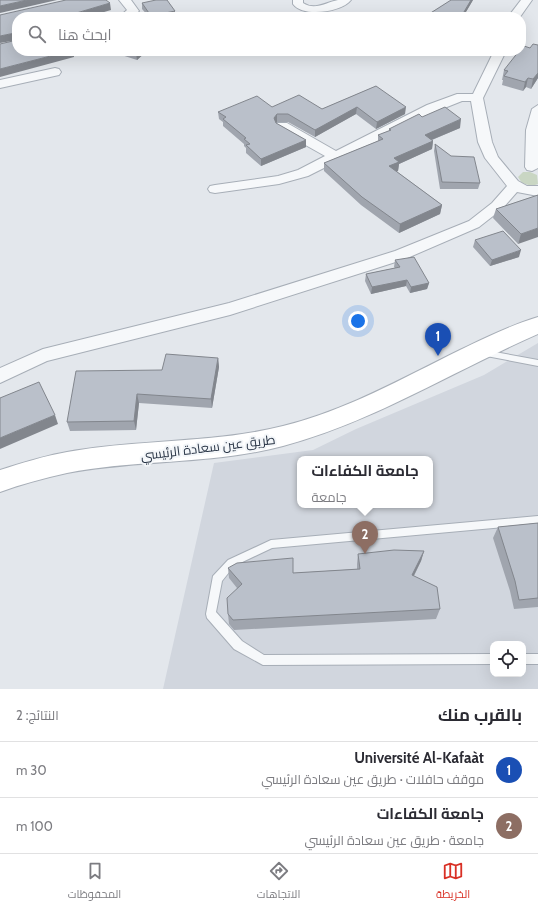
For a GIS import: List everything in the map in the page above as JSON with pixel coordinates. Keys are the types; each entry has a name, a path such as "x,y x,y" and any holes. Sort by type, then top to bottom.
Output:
{"street":[{"path":"124,0 133,11 132,12"},
{"path":"298,0 298,4 301,7 312,9 346,0"},
{"path":"518,12 527,0"},
{"path":"498,56 477,98 485,142 492,158 512,181 524,190 538,191"},
{"path":"0,84 55,72"},
{"path":"216,189 285,178 304,173 432,108 461,97 477,98"},
{"path":"0,376 44,356 230,309 400,255 474,224 497,206 512,181 510,172 518,167 535,168 535,115 538,109"},
{"path":"282,126 336,157"},
{"name":"طريق عين سعادة الرئيسي","path":"0,481 36,468 75,462 162,454 244,444 283,437 342,418 478,351 538,325"}],"lane":[{"path":"478,351 538,363"},
{"path":"490,660 263,660 238,645 211,614 217,579 232,563 271,544 538,520"},
{"path":"526,659 538,659"}],"shaded area":[{"path":"538,343 538,689 163,689 214,463 313,450 356,429 484,375"}],"green space":[{"path":"523,172 530,172 537,175 538,184 532,186 522,183 518,177"}],"building":[{"path":"0,0 27,0 0,6"},
{"path":"66,0 106,0 110,3 80,12 13,12"},
{"path":"156,0 167,0 175,11 148,12 142,3"},
{"path":"451,0 471,0 464,12 432,12"},
{"path":"12,12 12,34 0,36 0,15"},
{"path":"12,41 12,56 51,56 0,69 0,44"},
{"path":"533,44 538,45 538,73 533,79 528,78 525,82 504,76 508,71 504,70 515,56 526,56 526,47 530,48"},
{"path":"376,86 406,107 377,122 357,107 315,130 288,114 277,114 274,118 276,123 306,140 261,159 246,145 250,144 244,139 246,138 223,119 226,117 218,112 257,96 272,107 299,95 322,109"},
{"path":"445,107 461,119 425,135 433,141 394,158 399,162 389,166 442,205 400,224 362,197 324,163 383,139 378,135 391,130 389,129 419,114 422,117"},
{"path":"435,144 451,156 474,157 480,183 442,182"},
{"path":"538,195 538,228 521,234 496,209"},
{"path":"503,231 521,250 492,260 475,240"},
{"path":"414,257 429,283 411,287 407,280 372,287 366,274 400,267 395,260"},
{"path":"166,354 218,358 211,399 137,394 134,421 67,422 76,371 162,370"},
{"path":"39,382 55,415 0,438 0,398"},
{"path":"538,523 538,598 519,600 515,581 498,527"},
{"path":"394,550 424,551 412,575 437,587 440,609 233,620 228,614 227,598 242,584 228,568 237,563 293,558 293,573 360,569 358,554"}],"place":[{"name":"Université Al-Kafaàt","path":"438,356"},
{"name":"جامعة الكفاءات","path":"365,554"}]}
